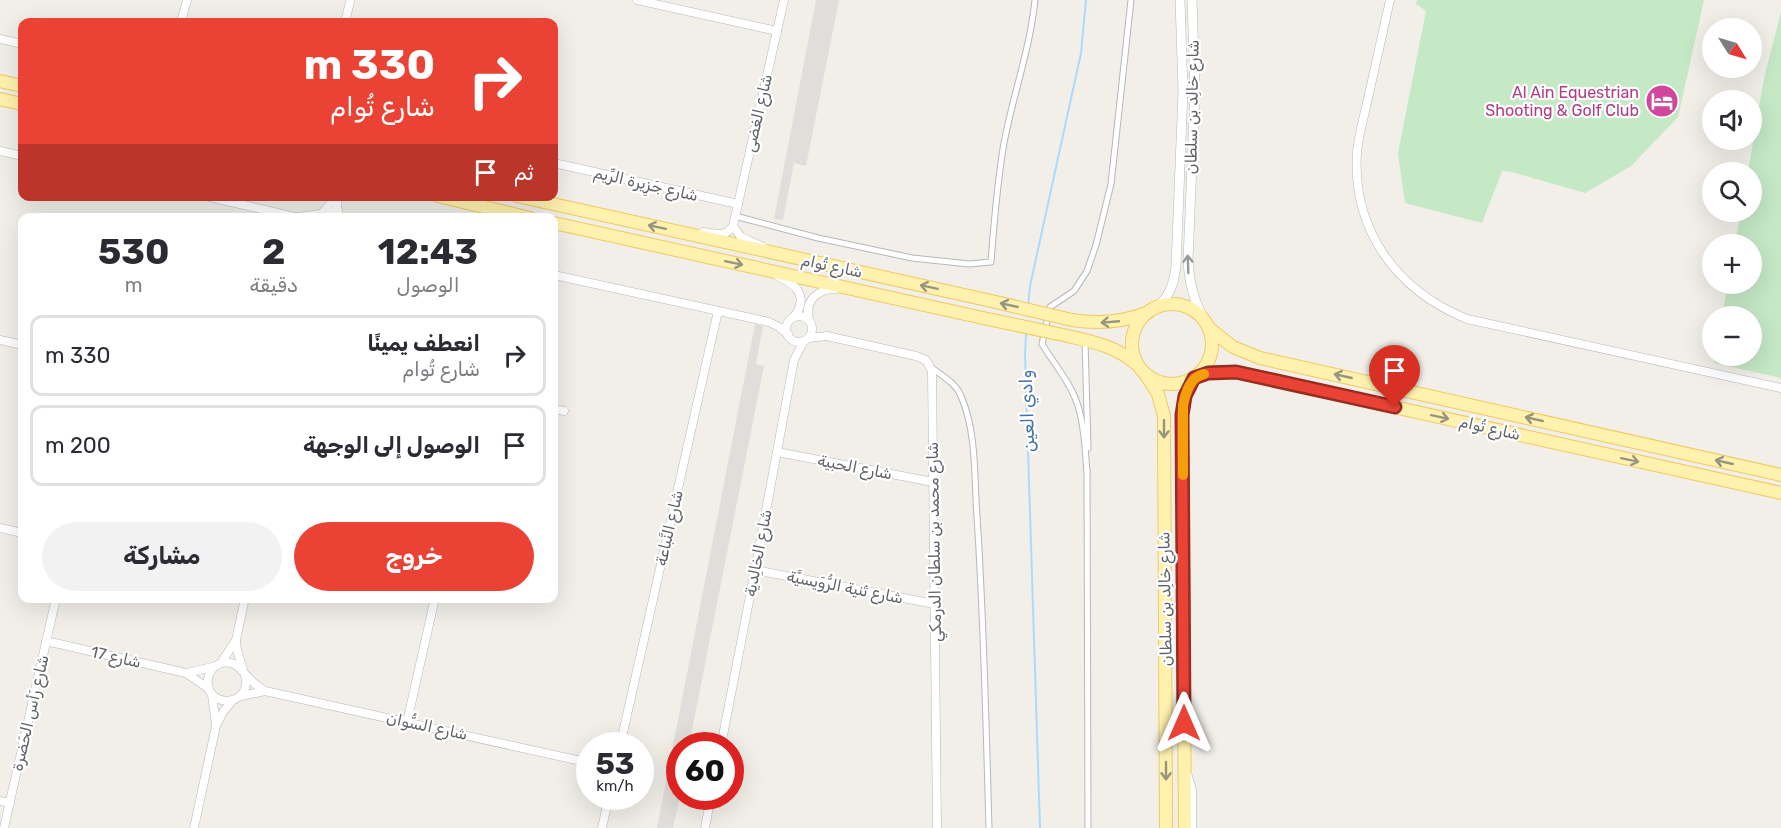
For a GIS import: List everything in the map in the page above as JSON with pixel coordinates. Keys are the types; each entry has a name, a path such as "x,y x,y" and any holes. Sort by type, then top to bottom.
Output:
{"main road":[{"path":"0,81 18,85"},
{"path":"0,99 18,103"},
{"path":"459,201 509,213"},
{"name":"شارع تُوام","path":"540,201 1072,320 1102,323 1117,321 1133,318 1152,309"},
{"name":"شارع تُوام","path":"558,224 1107,345 1137,364"},
{"path":"1167,304 1178,304 1197,312 1207,324 1212,339 1210,359 1196,377 1170,385 1157,382 1146,375 1137,364 1132,342 1134,331 1152,309 1167,304"},
{"name":"شارع تُوام","path":"1207,324 1233,347 1260,358 1781,475"},
{"name":"شارع تُوام","path":"1196,377 1217,372 1236,372 1781,493"},
{"name":"شارع خالِد بن سلطان","path":"1146,375 1158,394 1164,416 1166,828"},
{"name":"شارع خالِد بن سلطان","path":"1185,828 1182,415 1185,396 1196,377"}],"street":[{"path":"182,18 187,0"},
{"path":"637,0 777,31"},
{"name":"شارع الغضى","path":"733,226 784,0"},
{"path":"735,216 818,238 912,258 969,264 991,262 995,208 1004,142 1032,27 1035,0"},
{"path":"1087,472 1078,405 1042,344 1050,307 1074,291 1087,271 1096,245 1111,184 1131,0"},
{"name":"شارع خالِد بن سلطان","path":"1152,309 1164,300 1169,292 1174,282 1176,266 1183,91 1180,0"},
{"name":"شارع خالِد بن سلطان","path":"1192,0 1195,90 1188,260 1190,285 1198,308 1207,324"},
{"path":"1390,0 1360,132 1357,168 1361,204 1374,238 1405,281 1434,303 1467,319 1781,388"},
{"path":"346,18 350,2"},
{"path":"0,39 18,43"},
{"path":"0,151 18,155"},
{"name":"شارع جَزِيرة الرِّيم","path":"558,164 738,204"},
{"path":"227,201 280,213"},
{"path":"321,213 331,201"},
{"path":"688,234 705,232 721,234 726,233 733,226 741,237 756,242 772,253"},
{"path":"758,268 790,283 798,290 801,302 800,307 787,324 789,336"},
{"path":"558,276 769,322 797,342 827,336 922,358 960,392 971,435 978,547 989,828"},
{"path":"806,340 812,332 808,315 809,304 815,295 829,289 856,289"},
{"name":"شارع النَّباعة","path":"624,732 718,311"},
{"path":"769,322 804,316 827,336"},
{"name":"شارع الخالِدية","path":"789,336 794,360"},
{"path":"0,340 18,344"},
{"name":"شارع الخالِدية","path":"724,732 794,360 806,340"},
{"path":"1084,340 1088,424 1088,828"},
{"name":"شارع محمد بن سلطان الدرمكي","path":"931,368 937,828"},
{"path":"558,410 564,411"},
{"name":"شارع الحبية","path":"777,452 933,482"},
{"path":"0,528 18,532"},
{"name":"شارع ثَنية الرُّوَيسيَّة","path":"755,570 935,604"},
{"name":"شارع رَأس الحَضرة","path":"4,828 55,603"},
{"path":"194,828 216,726 223,712 233,700 241,696 246,685 236,640 244,603"},
{"path":"407,722 434,603"},
{"path":"216,726 215,709 208,679 236,640"},
{"name":"شارع 17","path":"46,641 186,673 219,665"},
{"path":"219,665 233,663 244,672"},
{"name":"شارع السُّوان","path":"244,672 265,691"},
{"name":"شارع 17","path":"186,673 210,691"},
{"path":"210,691 221,700 233,700"},
{"name":"شارع السُّوان","path":"241,696 265,691 576,760"},
{"path":"1184,769 1192,790 1192,828"},
{"path":"0,801 10,803"},
{"path":"602,828 606,810"},
{"path":"705,828 708,810"}],"shaded area":[{"path":"816,0 839,0 806,166 794,163 783,220 774,219"},
{"path":"755,324 763,326 756,364 764,366 692,732 676,732"},
{"path":"666,782 666,810 677,810 673,828 657,828"}],"green space":[{"path":"1417,0 1704,0 1678,117 1631,166 1585,193 1502,171 1482,223 1405,203 1398,153 1426,11 1416,4"},
{"path":"1781,12 1781,378 1727,366 1762,366 1762,306 1724,306 1726,294 1762,294 1762,234 1737,234 1739,222 1762,222 1762,162 1750,162 1752,150 1762,150 1764,78"}],"waterway":[{"name":"وادي العين","path":"1028,307 1030,286 1081,53 1086,0"},
{"name":"وادي العين","path":"1026,333 1040,828"}],"slow traffic":[{"path":"1183,475 1183,405 1194,378 1204,374"}],"place":[{"name":"Al Ain Equestrian Shooting & Golf Club","path":"1662,101"}],"route":[{"path":"1184,723 1182,415 1185,396 1194,378 1208,373 1236,372 1395,407"}]}
